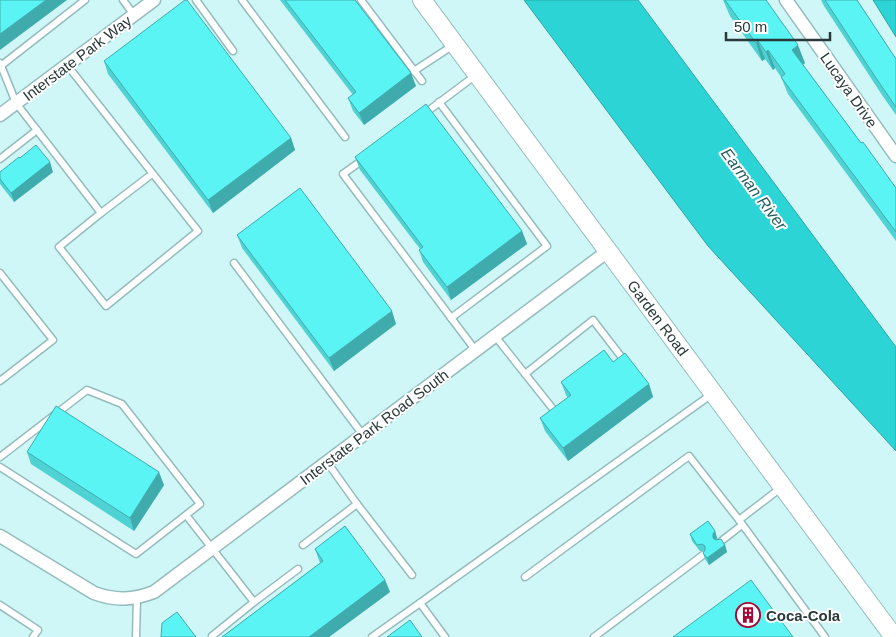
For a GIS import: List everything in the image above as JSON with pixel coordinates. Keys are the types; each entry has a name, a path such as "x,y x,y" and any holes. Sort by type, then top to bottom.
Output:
{"street":[{"name":"Interstate Park Way","path":"0,116 154,0"},
{"name":"Garden Road","path":"422,0 889,633"},
{"name":"Lucaya Drive","path":"786,0 896,156"},
{"name":"Interstate Park Road South","path":"137,598 154,592 608,251"},
{"path":"0,536 94,593 115,599 137,598"}],"lane":[{"path":"85,0 1,64 16,103 101,213"},
{"path":"123,0 134,15"},
{"path":"196,0 232,51"},
{"path":"242,0 345,137"},
{"path":"361,0 422,81"},
{"path":"414,71 455,44"},
{"path":"67,65 198,231 106,306 59,248 152,174"},
{"path":"417,119 477,74"},
{"path":"440,102 547,246 451,318"},
{"path":"0,159 37,130"},
{"path":"373,152 343,174 476,351"},
{"path":"234,263 363,435"},
{"path":"0,273 53,340 0,381"},
{"path":"525,374 593,320 623,359"},
{"path":"495,336 553,409"},
{"path":"0,458 87,390 122,404 200,504 136,554 0,468"},
{"path":"372,637 713,393"},
{"path":"524,576 689,456 825,637"},
{"path":"327,462 412,574"},
{"path":"720,542 740,522 783,487"},
{"path":"303,546 357,504"},
{"path":"186,515 254,602"},
{"path":"594,637 703,555"},
{"path":"212,636 298,570"},
{"path":"136,637 137,598"},
{"path":"420,603 445,637"},
{"path":"0,605 38,630 33,637"}],"water":[{"name":"Earman River","path":"524,0 638,0 896,347 896,451 708,246"},
{"path":"873,0 896,0 896,37"}],"building":[{"path":"0,0 46,0 0,34"},
{"path":"187,0 291,138 208,200 104,61"},
{"path":"285,0 355,0 411,73 359,113 348,98 356,92"},
{"path":"725,0 766,0 798,45 792,50 896,188 896,232 781,77 785,74 768,50 766,52 758,41 756,43"},
{"path":"825,0 857,0 896,59 896,107 876,78"},
{"path":"426,104 522,231 447,287 419,250 423,247 355,157"},
{"path":"36,145 50,162 11,193 0,179 0,172"},
{"path":"300,188 392,311 329,358 237,235"},
{"path":"604,350 613,362 625,353 649,384 563,448 540,418 571,395 561,382"},
{"path":"56,406 159,472 130,518 27,452"},
{"path":"708,521 715,531 713,538 716,540 721,539 725,545 707,558 703,553 705,546 702,544 697,545 690,534"},
{"path":"345,526 385,580 309,637 222,637 323,561 315,549"},
{"name":"Coca-Cola","path":"751,580 793,637 673,637"},
{"path":"177,612 196,637 161,637 162,623"},
{"path":"410,620 422,637 387,637"}],"place":[{"name":"Coca-Cola","path":"748,615"}]}
